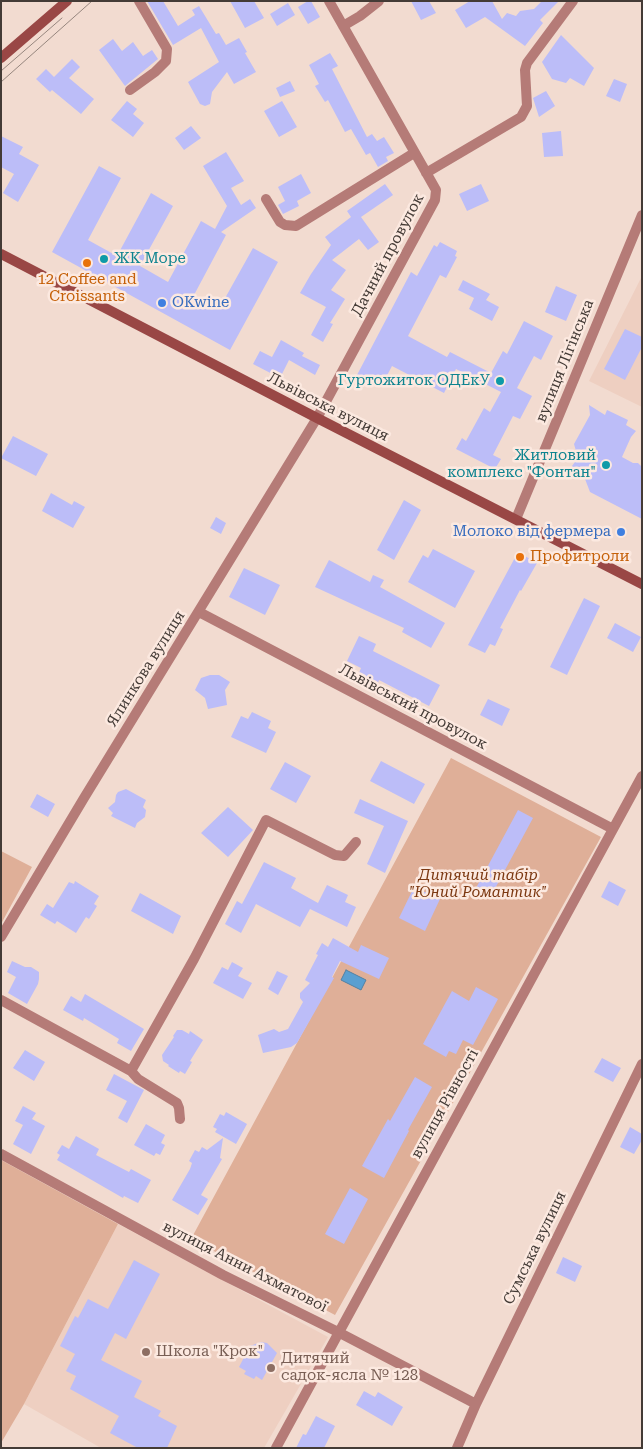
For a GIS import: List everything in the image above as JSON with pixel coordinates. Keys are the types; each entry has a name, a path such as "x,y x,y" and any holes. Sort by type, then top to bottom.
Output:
{"main road":[{"path":"1,58 67,1"},
{"name":"Львівська вулиця","path":"1,254 642,584"}],"street":[{"path":"130,90 155,72 166,61 167,49 139,1"},
{"name":"Дачний провулок","path":"317,418 435,200 436,190 329,1"},
{"path":"343,26 379,1"},
{"path":"426,172 521,117 526,106 525,70 527,63 573,1"},
{"path":"266,199 280,222 285,226 296,226 414,153"},
{"name":"вулиця Лігінська","path":"516,519 638,235 642,215"},
{"name":"Ялинкова вулиця","path":"1,937 317,418"},
{"name":"Львівський провулок","path":"199,612 613,829"},
{"name":"вулиця Рівності","path":"276,1448 642,776"},
{"path":"131,1071 194,959 266,820 335,855 344,856 356,842"},
{"path":"1,1000 131,1071 138,1079 177,1103 180,1119"},
{"name":"Сумська вулиця","path":"457,1448 476,1404 642,1064"},
{"name":"вулиця Анни Ахматової","path":"1,1154 223,1275 476,1404"}],"shaded area":[{"path":"642,276 642,407 589,381"},
{"name":"Школа \"Крок\"","path":"118,1224 328,1337 264,1448 101,1448 24,1404"}],"green space":[{"name":"Дитячий табір \"Юний Романтик\"","path":"451,758 601,837 335,1315 191,1239"},
{"path":"1,851 32,867 1,924"},
{"path":"1,1160 118,1224 24,1404 1,1443"}],"water":[{"path":"346,970 366,980 361,990 341,980"}],"building":[{"path":"147,1 163,1 178,26 195,15 192,10 199,6 216,34 219,33 226,45 239,38 256,72 234,84 227,72 212,92 210,104 205,106 200,104 188,82 219,62 201,28 173,45"},
{"path":"230,1 254,1 264,18 245,28"},
{"path":"311,1 320,17 308,24 298,7"},
{"path":"411,1 429,1 436,13 421,20"},
{"path":"470,1 492,1 502,19 507,13 516,16 520,11 534,9 542,1 559,1 540,20 543,23 525,46 485,17 466,28 455,10"},
{"path":"288,3 295,15 277,26 270,14"},
{"path":"561,35 594,68 584,86 570,78 566,83 552,79 542,62"},
{"path":"113,39 122,51 133,42 143,56 152,50 158,59 125,86 99,50"},
{"path":"330,53 338,66 332,69 367,137 372,134 377,141 384,137 394,153 386,157 388,161 378,167 370,153 366,155 351,129 345,132 328,100 325,102 315,86 319,84 309,65"},
{"path":"72,59 80,67 69,78 94,99 81,114 52,90 50,92 36,79 46,69 54,77"},
{"path":"614,79 627,84 620,102 606,96"},
{"path":"290,81 295,91 280,97 276,88"},
{"path":"546,91 555,106 539,117 533,98"},
{"path":"127,101 137,109 133,114 144,123 133,137 111,120"},
{"path":"282,101 297,127 279,137 264,111"},
{"path":"191,126 201,138 184,150 175,138"},
{"path":"561,131 563,156 544,157 542,133"},
{"path":"1,136 23,147 19,154 39,165 18,202 3,193 14,174 1,167"},
{"name":"ЖК Море","path":"226,152 244,181 231,188 241,205 250,199 256,208 221,232 226,235 194,295 219,309 253,248 278,262 230,350 52,252 99,166 121,178 88,240 117,256 151,193 173,206 140,266 168,282 201,221 215,229 227,206 203,166"},
{"path":"301,174 311,193 297,201 299,206 283,214 278,205 285,201 278,187"},
{"path":"385,184 393,195 361,217 379,242 368,250 359,239 332,260 346,270 331,290 345,299 330,323 333,324 323,342 311,335 326,307 300,293 331,245 325,237 351,217 347,211"},
{"path":"481,184 489,201 467,211 459,194"},
{"path":"440,242 457,251 455,256 457,257 446,278 440,275 408,336 447,357 450,352 491,373 503,351 507,354 524,321 553,336 541,360 534,356 517,388 532,396 520,419 513,416 493,455 501,459 495,469 456,449 462,438 466,441 484,408 490,412 501,392 456,369 444,393 392,366 381,387 357,375 411,272 417,276 434,245 437,247"},
{"path":"463,280 490,294 486,300 499,307 492,321 469,309 474,298 458,290"},
{"path":"556,286 577,295 566,321 545,312"},
{"path":"625,329 642,337 642,347 625,380 604,369"},
{"path":"281,340 304,353 302,356 320,365 315,375 289,360 280,378 253,364 260,351 272,357"},
{"name":"Житловий комплекс \"Фонтан\"","path":"589,405 605,415 607,410 628,420 626,425 636,431 631,437 622,457 633,463 638,463 642,467 642,519 590,492 585,479 573,474 572,466 578,458 574,444 590,415"},
{"path":"13,436 48,454 36,476 1,458"},
{"path":"51,493 72,505 74,501 85,507 73,528 42,511"},
{"path":"404,500 421,510 394,560 377,550"},
{"path":"216,517 226,523 221,534 210,528"},
{"path":"433,549 475,571 455,608 408,582 423,555 428,558"},
{"path":"518,552 537,563 500,628 503,629 495,646 490,644 485,653 468,645"},
{"path":"329,560 370,582 373,575 384,580 380,587 445,623 431,648 402,632 404,628 315,587"},
{"path":"244,568 280,585 265,615 229,597"},
{"path":"584,598 600,606 567,675 550,667"},
{"path":"615,623 641,637 633,652 607,638"},
{"path":"359,636 376,644 373,651 440,685 429,706 379,680 378,683 359,673 361,668 347,661"},
{"path":"219,675 230,682 225,690 227,705 208,709 205,698 195,690 201,678"},
{"path":"488,699 510,709 502,726 480,715"},
{"path":"252,712 271,721 268,728 276,732 266,753 231,737 241,716 248,719"},
{"path":"381,761 425,784 414,804 370,781"},
{"path":"285,762 311,776 296,803 270,789"},
{"path":"126,789 146,800 143,807 146,810 145,817 137,823 135,828 111,816 113,813 108,808 115,802 118,792"},
{"path":"37,794 55,804 48,817 30,807"},
{"path":"360,799 408,821 385,873 367,864 384,826 354,813"},
{"path":"228,807 253,830 228,857 201,833"},
{"path":"518,810 533,818 491,896 476,888"},
{"path":"264,862 296,878 291,888 318,903 327,885 348,895 345,902 356,907 347,927 310,909 300,927 256,904 241,933 225,924 237,901 242,904"},
{"path":"75,881 99,896 94,904 97,906 89,919 86,917 76,933 57,921 55,924 40,915 47,904 53,908 69,882 74,884"},
{"path":"609,881 626,890 618,906 601,897"},
{"path":"414,887 440,899 425,931 399,918"},
{"path":"140,893 181,916 173,934 131,911"},
{"path":"333,938 358,952 361,945 389,958 379,979 340,961 332,977 334,978 297,1043 291,1047 263,1053 258,1035 274,1029 279,1032 288,1029 303,1002 300,998 300,993 310,983 305,980 318,955 316,954 322,943 328,947"},
{"path":"12,961 25,967 31,967 39,972 38,984 27,1004 8,993 16,977 7,972"},
{"path":"232,962 243,968 238,976 252,983 243,999 213,983 222,967 228,970"},
{"path":"277,971 288,976 278,995 268,989"},
{"path":"476,987 498,999 473,1045 463,1040 456,1054 449,1051 446,1057 423,1044 452,991 469,1001"},
{"path":"85,994 144,1029 131,1051 117,1043 119,1039 84,1018 83,1021 63,1010 71,996 81,1002"},
{"path":"177,1030 182,1030 189,1034 190,1031 203,1040 190,1061 192,1062 185,1074 180,1071 179,1073 163,1061 162,1055"},
{"path":"25,1050 45,1062 34,1081 13,1068"},
{"path":"602,1058 621,1068 613,1082 594,1072"},
{"path":"114,1074 144,1090 127,1123 118,1118 127,1101 106,1090"},
{"path":"415,1077 432,1087 384,1178 362,1166 388,1119 390,1121"},
{"path":"23,1106 36,1113 32,1119 45,1126 31,1154 13,1144 23,1125 15,1121"},
{"path":"226,1112 247,1124 236,1144 215,1132 217,1129 213,1127 220,1114 224,1116"},
{"path":"146,1124 165,1135 161,1143 165,1145 160,1155 156,1153 154,1156 134,1145"},
{"path":"630,1127 642,1134 642,1140 634,1154 620,1147"},
{"path":"76,1136 99,1149 96,1155 129,1172 131,1169 151,1180 138,1203 124,1196 123,1198 57,1160 60,1155 57,1153 62,1145 69,1149"},
{"path":"223,1138 220,1158 222,1159 201,1195 208,1199 198,1215 172,1200 190,1169 192,1163 189,1161 195,1150 199,1152 202,1147 207,1150"},
{"path":"350,1188 368,1199 344,1244 325,1234"},
{"path":"563,1257 582,1266 575,1282 556,1273"},
{"path":"134,1260 160,1274 126,1339 115,1333 101,1360 142,1381 134,1397 161,1411 158,1416 177,1426 167,1448 138,1448 110,1433 119,1416 70,1389 76,1376 66,1371 75,1354 60,1346 75,1316 78,1318 88,1299 108,1309"},
{"path":"261,1342 267,1343 277,1353 262,1380 256,1376 254,1379 244,1374 246,1371 239,1367 250,1346"},
{"path":"364,1391 375,1397 378,1392 403,1407 392,1426 356,1405"},
{"path":"316,1416 335,1426 324,1448 296,1448 303,1434 306,1435"}],"tram line":[{"path":"1,82 92,1"},
{"path":"1,71 62,18"}],"place":[{"name":"ЖК Море","path":"104,259"},
{"name":"12 Coffee and Croissants","path":"87,263"},
{"name":"OKwine","path":"162,303"},
{"name":"Гуртожиток ОДЕкУ","path":"500,381"},
{"name":"Житловий комплекс \"Фонтан\"","path":"606,465"},
{"name":"Молоко від фермера","path":"621,532"},
{"name":"Профитроли","path":"520,557"},
{"name":"Школа \"Крок\"","path":"146,1352"},
{"name":"Дитячий садок-ясла № 128","path":"271,1368"}]}
